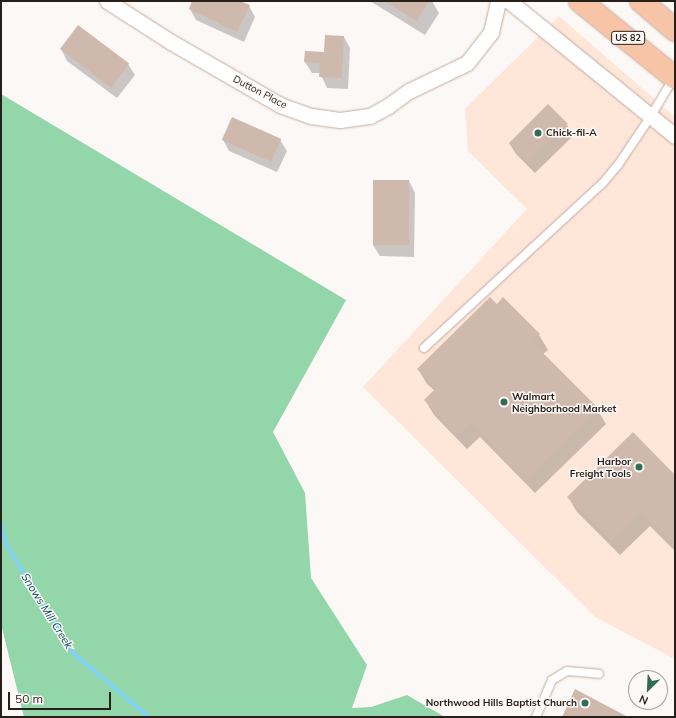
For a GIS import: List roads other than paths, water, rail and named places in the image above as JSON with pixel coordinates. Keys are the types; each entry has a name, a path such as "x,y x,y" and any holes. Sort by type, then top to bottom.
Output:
{"highway":[{"name":"US 82","path":"580,1 675,77"},
{"path":"641,1 675,30"}],"street":[{"name":"Dutton Place","path":"107,1 171,42 280,105 311,116 340,120 370,116 388,106 409,91 467,63 491,32 498,1"},
{"path":"509,1 675,136"}],"lane":[{"path":"424,348 602,184 618,165 675,77"},
{"path":"536,717 552,680 567,671 599,674"}],"waterway":[{"name":"Snows Mill Creek","path":"1,523 6,544 73,653 149,717"}],"place":[{"name":"Chick-fil-A","path":"538,133"},
{"name":"Walmart Neighborhood Market","path":"504,402"},
{"name":"Harbor Freight Tools","path":"639,467"},
{"name":"Northwood Hills Baptist Church","path":"585,703"}]}
